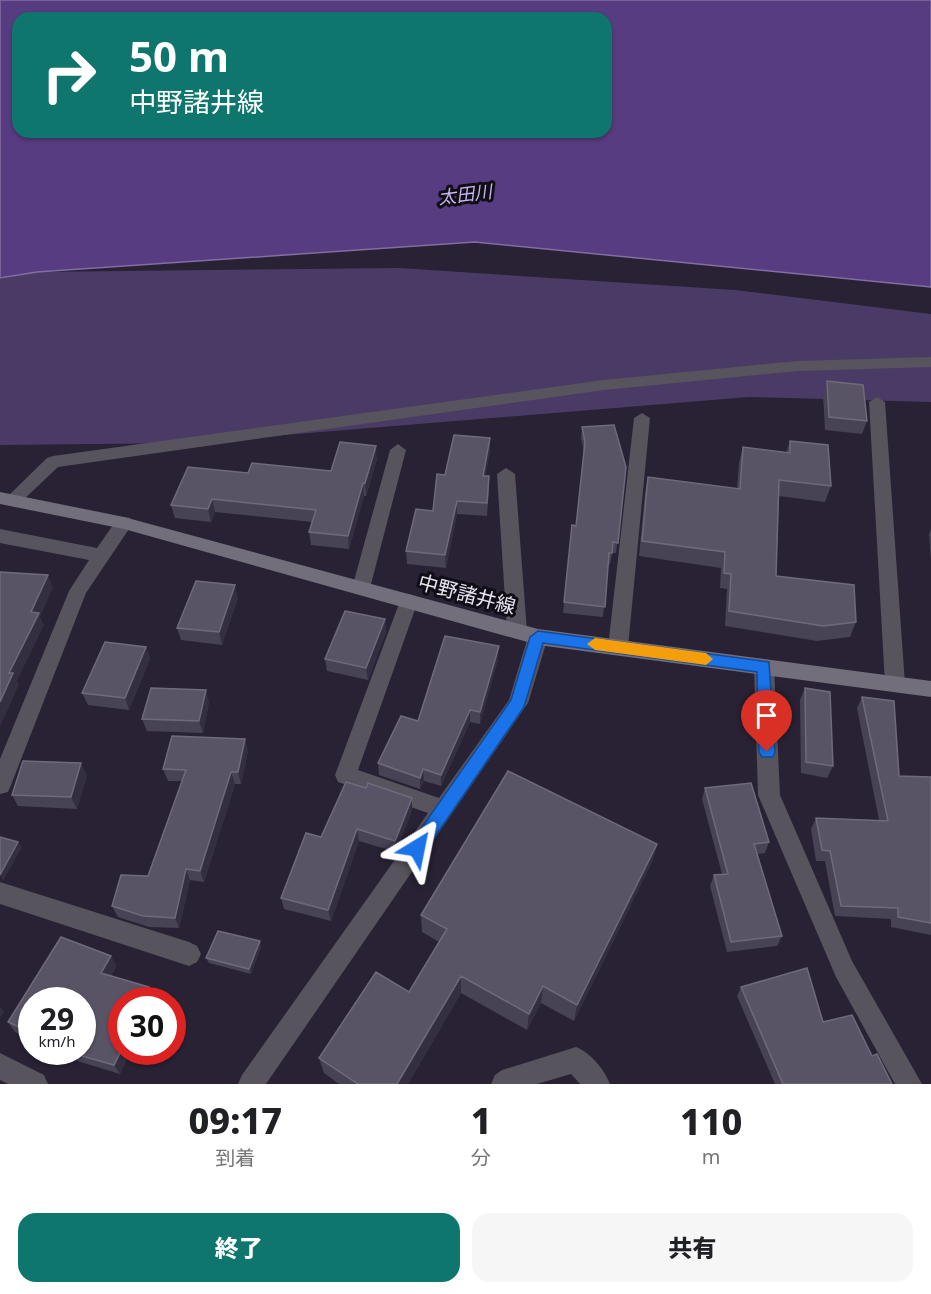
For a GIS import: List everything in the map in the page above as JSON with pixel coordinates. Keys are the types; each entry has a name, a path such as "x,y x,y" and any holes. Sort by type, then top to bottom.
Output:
{"main road":[{"name":"中野諸井線","path":"7,499 124,524 527,634 931,689"}],"street":[{"path":"7,499 53,462 604,385 798,366 931,362"},
{"path":"877,402 895,684"},
{"path":"618,647 642,418"},
{"path":"361,588 398,450"},
{"path":"251,1084 518,703 527,634 506,474"},
{"path":"0,785 78,591 124,524"},
{"path":"0,536 102,556"},
{"path":"409,601 346,775 444,809"},
{"path":"764,667 769,795 844,969 909,1084"},
{"path":"0,893 189,954"},
{"path":"504,1084 511,1079 576,1060 597,1084"},
{"path":"0,1066 35,1084"}],"shaded area":[{"path":"399,268 735,290 931,314 931,402 749,397 188,443 0,445 0,279 37,272"}],"water":[{"name":"太田川","path":"0,0 931,0 931,287 475,242 37,272 0,278"}],"building":[{"path":"827,381 863,385 867,421 829,417"},
{"path":"614,425 626,467 618,543 613,542 612,553 609,553 605,607 564,602 572,525 576,526 585,442 582,427"},
{"path":"454,435 490,438 483,476 489,476 487,503 457,501 445,555 406,551 416,509 433,511 437,474 445,475"},
{"path":"790,441 828,445 831,486 779,480 776,576 854,585 856,622 823,626 729,611 731,574 724,573 725,552 642,541 648,477 740,489 743,447 790,453"},
{"path":"340,442 376,446 348,536 309,532 316,510 212,499 208,509 171,505 188,467 248,473 252,463 331,471"},
{"path":"0,572 48,575 31,612 39,613 9,673 13,673 0,702"},
{"path":"196,581 235,585 219,632 177,628"},
{"path":"345,611 385,619 366,668 325,659"},
{"path":"445,636 499,646 480,712 470,710 441,775 423,769 420,778 378,763 401,716 418,721"},
{"path":"105,642 146,647 125,698 82,693"},
{"path":"151,688 206,690 199,721 142,719"},
{"path":"805,688 830,692 833,766 806,762"},
{"path":"862,697 894,701 899,776 931,777 931,923 898,917 898,908 841,906 830,851 822,850 816,818 888,821"},
{"path":"172,736 245,739 238,772 231,772 200,871 186,869 175,918 143,916 112,906 121,875 148,876 186,770 163,769"},
{"path":"23,761 81,763 71,797 12,795"},
{"path":"508,771 657,844 577,1005 543,986 529,1014 461,976 397,1084 358,1084 319,1058 376,972 409,992 447,929 421,915"},
{"path":"346,782 366,788 368,783 412,798 395,841 357,829 328,910 281,898 306,833 321,837"},
{"path":"751,783 769,842 754,844 782,936 731,942 714,875 728,874 705,788"},
{"path":"0,837 18,842 0,875"},
{"path":"218,931 260,941 249,969 206,958"},
{"path":"61,937 111,956 101,973 149,987 108,987 108,1063 96,1060 96,987 30,987"},
{"path":"807,968 823,1022 852,1015 872,1056 877,1054 892,1084 783,1084 741,987"},
{"path":"18,1006 18,1027 8,1022"}],"slow traffic":[{"path":"595,644 706,659"}],"route":[{"path":"417,848 518,703 538,637 764,667 767,752"}]}
